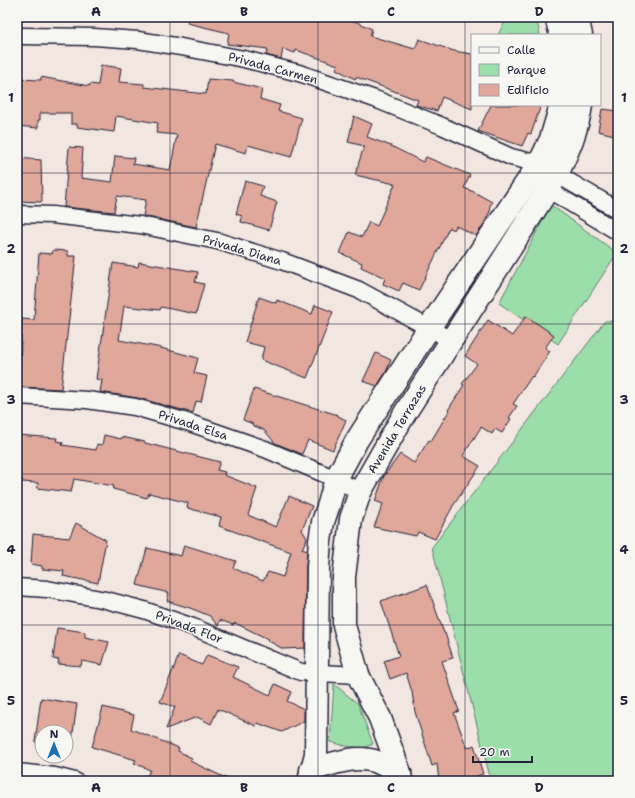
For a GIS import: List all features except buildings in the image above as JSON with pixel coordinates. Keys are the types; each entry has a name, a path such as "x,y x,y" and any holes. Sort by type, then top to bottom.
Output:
{"street":[{"path":"556,17 561,34"},
{"path":"577,17 581,34"},
{"name":"Privada Carmen","path":"22,36 94,37 138,40 244,59 299,74 376,99 442,126 511,157 543,177"},
{"name":"Avenida Terrazas","path":"401,777 380,718 358,675 344,625 344,577 351,519 360,492 405,413 451,340 543,177 551,139 561,106"},
{"name":"Avenida Terrazas","path":"310,775 316,754 318,567 320,541 323,522 336,479 356,440 429,328 543,177 569,147 582,106"},
{"path":"543,177 615,209 604,223"},
{"path":"543,177 618,232"},
{"name":"Privada Diana","path":"17,214 52,215 140,226 217,241 282,261 359,290 451,340"},
{"name":"Privada Elsa","path":"17,396 87,400 135,407 187,422 258,447 336,479 360,492"},
{"name":"Privada Flor","path":"17,587 47,589 106,600 144,610 193,627 301,672 358,675"},
{"path":"310,775 337,762 357,759 376,762 401,777"},
{"path":"17,772 55,776 75,781"}],"green space":[{"path":"507,17 536,17 540,34 498,34"},
{"path":"551,205 617,253 558,344 499,303"},
{"path":"605,321 618,321 618,781 491,781 432,547"},
{"path":"334,684 358,704 373,744 363,748 330,742"}]}
